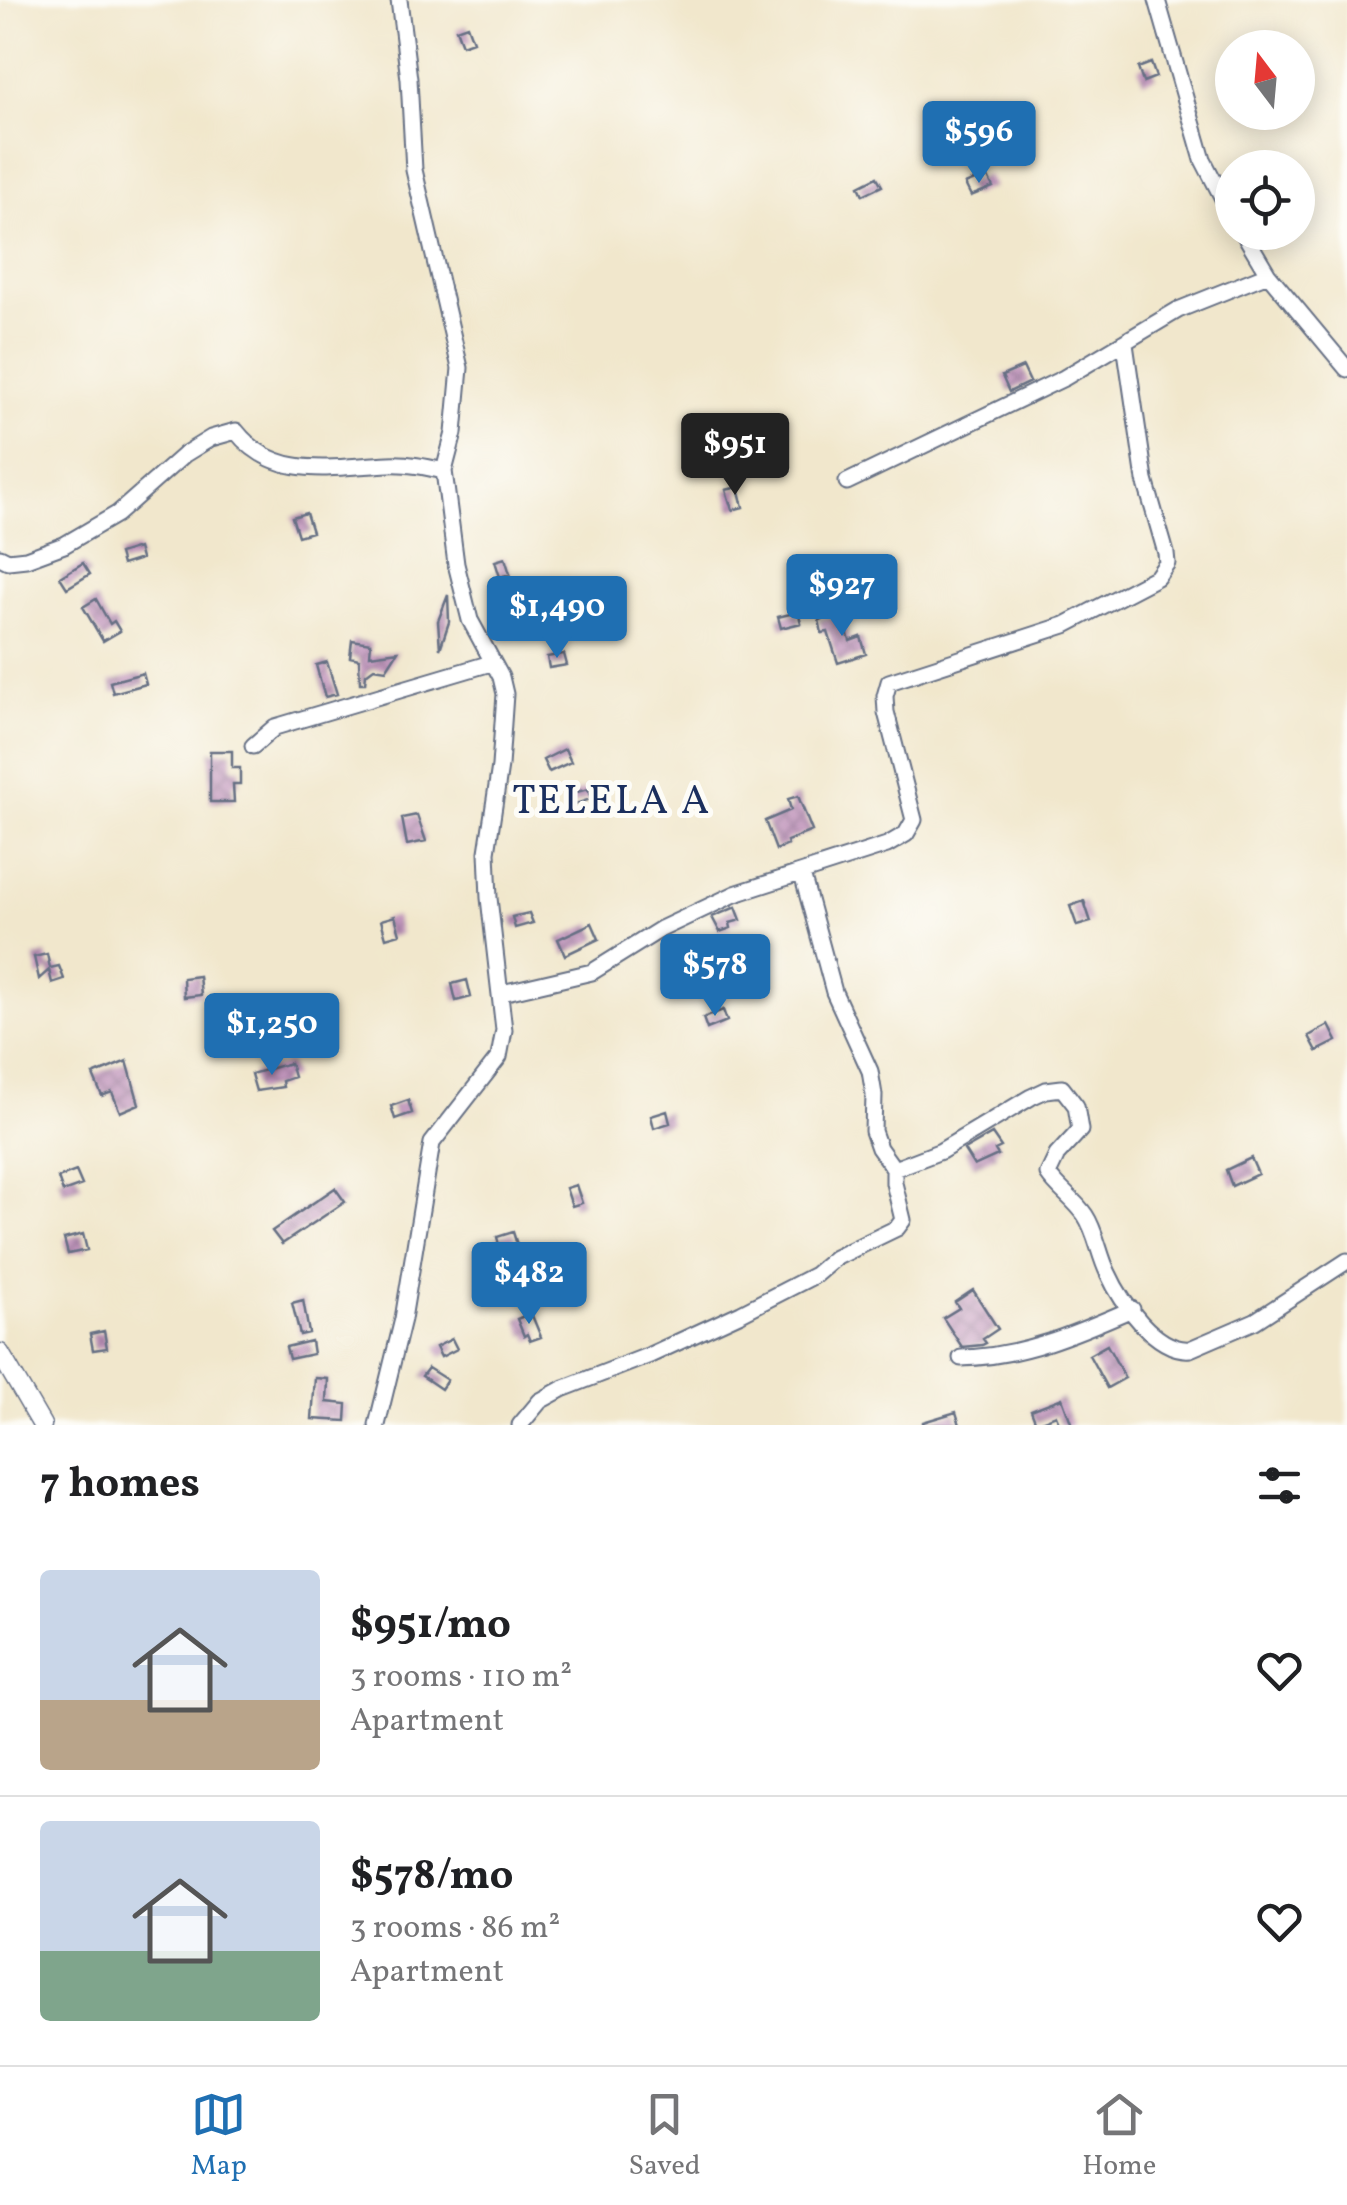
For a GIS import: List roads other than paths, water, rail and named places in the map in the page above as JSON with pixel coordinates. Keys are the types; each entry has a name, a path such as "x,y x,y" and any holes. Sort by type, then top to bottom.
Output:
{"street":[{"path":"377,1425 403,1319 432,1143 499,1057 504,1030 489,898 488,852 505,694 501,678 470,620 461,586 444,471 454,433 460,368 414,170 409,79 399,0"},
{"path":"1157,0 1203,160 1215,183"},
{"path":"1254,250 1268,274 1347,369"},
{"path":"847,482 1020,400 1125,344 1178,310 1268,274"},
{"path":"502,993 592,972 662,928 735,894 887,845 906,834 912,826 912,803 886,712 885,696 890,682 1066,625 1162,571 1167,563 1166,553 1145,480 1125,344"},
{"path":"0,557 8,561 26,559 92,530 117,514 185,454 211,438 236,431 252,449 306,469 390,464 444,471"},
{"path":"253,746 276,727 491,663"},
{"path":"520,1425 540,1401 562,1389 650,1355 741,1313 815,1275 835,1258 897,1228 903,1220 894,1169 873,1132 870,1071 834,992 802,874"},
{"path":"894,1169 941,1152 1046,1090 1062,1088 1076,1106 1080,1130 1057,1155 1048,1174 1088,1218 1110,1277 1132,1310 1161,1343 1179,1350 1255,1321 1347,1261"},
{"path":"961,1358 991,1357 1066,1337 1132,1310"},
{"path":"0,1353 42,1425"}],"district":[{"name":"TELELA A","path":"612,799"}]}
